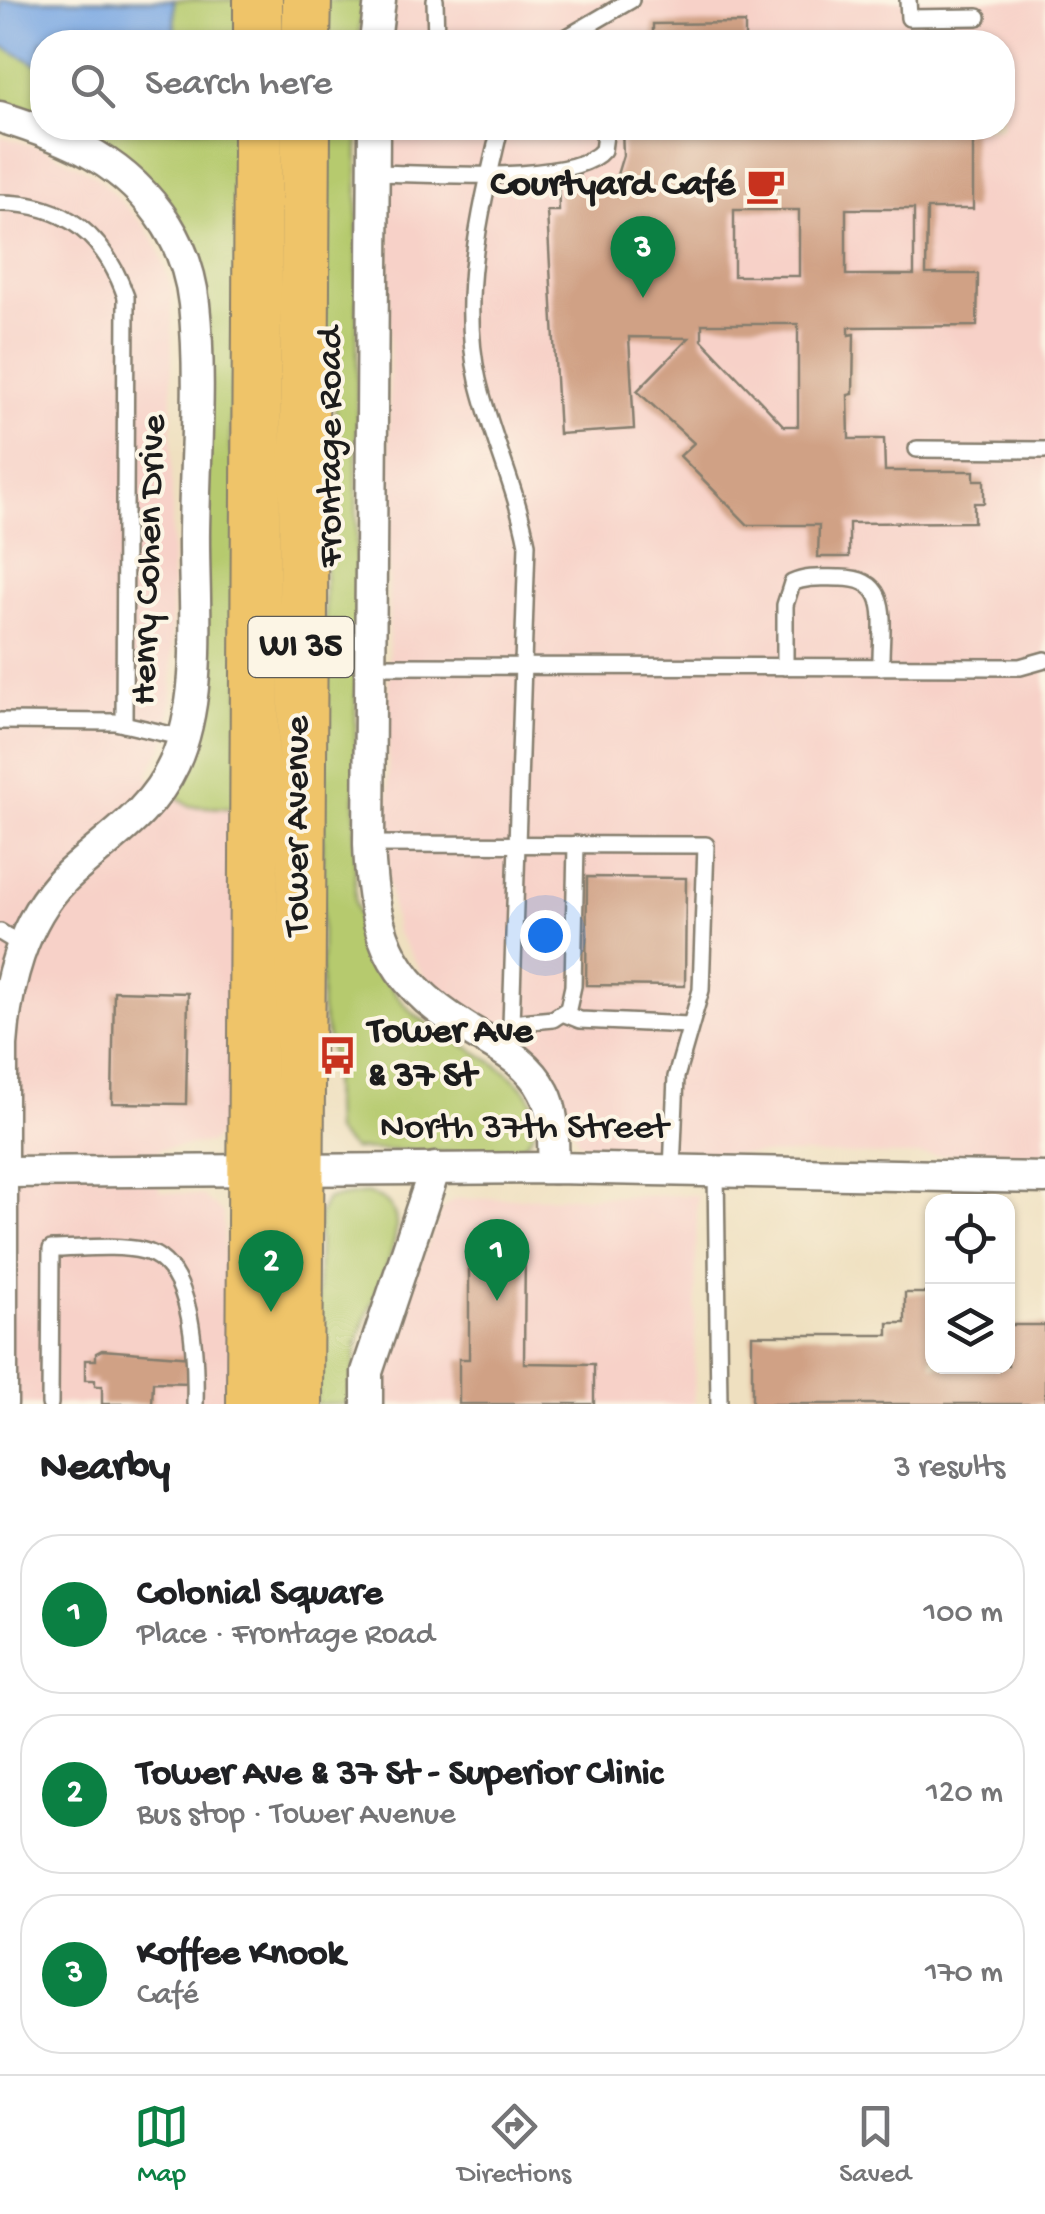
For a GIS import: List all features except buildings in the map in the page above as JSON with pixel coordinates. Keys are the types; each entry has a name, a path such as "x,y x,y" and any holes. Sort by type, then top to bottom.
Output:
{"main road":[{"path":"258,0 258,30"},
{"path":"306,0 306,30"},
{"name":"Tower Avenue","path":"258,140 275,1168 298,1404"},
{"name":"Tower Avenue","path":"251,1404 275,1168 306,140"}],"street":[{"path":"376,30 380,0"},
{"name":"Henry Cohen Drive","path":"0,117 30,126"},
{"name":"Henry Cohen Drive","path":"2,1404 2,1033 12,939 36,916 59,885 150,803 184,738 192,652 197,374 194,304 186,266 158,213 105,158 68,140"},
{"name":"Frontage Road","path":"374,140 369,844 374,914 393,963 439,1013 510,1055 536,1078 548,1101 554,1168"},
{"path":"367,1404 367,1372 435,1168"},
{"name":"North 37th Street","path":"2,1172 554,1168 1045,1178"}],"lane":[{"path":"435,0 436,30"},
{"path":"581,30 630,0"},
{"path":"908,0 908,18 978,17"},
{"path":"497,140 474,252 472,327 481,392 520,509 527,544 510,1055"},
{"path":"373,173 490,173 584,165 603,150 604,140"},
{"path":"0,203 63,213 82,226 116,266 126,297 124,724"},
{"path":"917,449 1045,450"},
{"path":"784,667 784,605 792,584 803,578 860,578 873,584 879,595 881,667"},
{"path":"371,666 1020,667 1045,660"},
{"path":"0,721 124,724 184,738"},
{"path":"369,844 706,845 702,990 676,1077 672,1170"},
{"path":"565,1014 574,986 576,844"},
{"path":"511,1023 565,1014 580,1020 689,1025"},
{"path":"716,1171 720,1404"},
{"path":"50,1404 50,1249 70,1249 142,1250 161,1260 193,1327 196,1404"}],"shaded area":[{"path":"396,0 1045,0 1045,1156 609,1153 588,1148 577,1141 556,1079 536,1050 452,1003 428,982 396,931 388,881 390,140 1015,140 1015,30 392,30"},
{"path":"0,136 45,149 95,175 144,225 159,249 172,290 172,702 165,742 147,776 190,806 241,809 235,1121 209,1143 159,1149 159,1191 203,1196 223,1213 227,1303 240,1404 0,1404"},
{"path":"697,1195 694,1404 383,1404 389,1340 442,1209 454,1199"}],"green space":[{"path":"0,0 245,0 245,30 30,30 30,110 0,101"},
{"path":"325,0 362,0 360,30 325,30"},
{"path":"98,140 244,140 241,345 232,385 230,447 240,503 241,809 190,806 175,796 192,761 202,723 208,302 168,201 136,166"},
{"path":"324,140 358,140 355,902 375,961 400,999 426,1022 490,1060 526,1091 535,1108 533,1134 519,1147 500,1153 353,1149 334,1132 331,1052 321,1009 326,487 336,455 334,384 323,347"},
{"path":"365,1193 382,1199 393,1211 396,1223 392,1248 358,1343 353,1404 316,1404 319,1215 327,1199"}],"water":[{"path":"0,0 174,0 175,30 30,30 30,61 0,45"}],"place":[{"name":"Courtyard Café","path":"765,186"},
{"name":"Koffee Knook","path":"643,298"},
{"name":"Tower Ave & 37 St","path":"338,1055"},
{"name":"Colonial Square","path":"497,1301"},
{"name":"Tower Ave & 37 St - Superior Clinic","path":"271,1312"}]}
